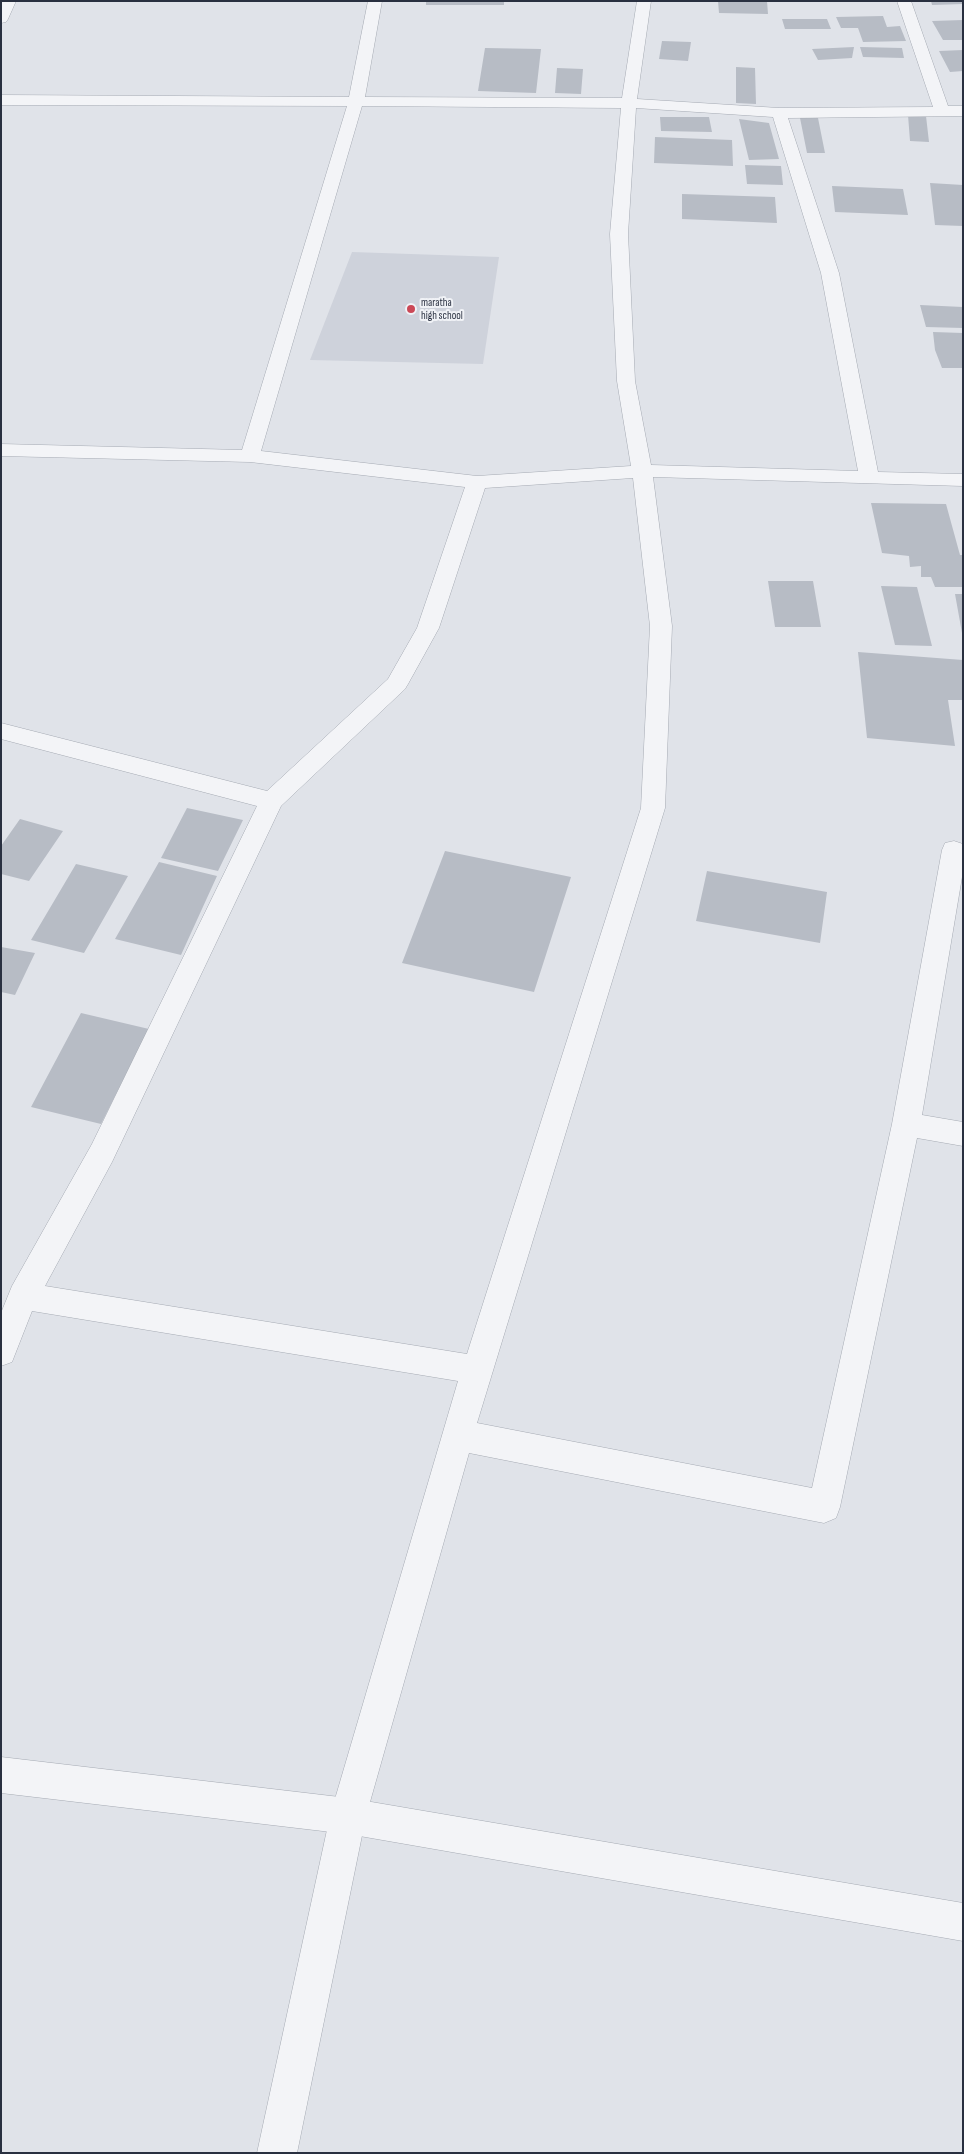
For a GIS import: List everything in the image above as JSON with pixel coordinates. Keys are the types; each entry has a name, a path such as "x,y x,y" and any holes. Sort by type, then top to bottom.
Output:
{"street":[{"path":"1,19 9,1"},
{"path":"250,456 356,102 374,1"},
{"path":"277,2153 348,1816 477,1370 653,808 661,626 642,471 626,381 619,234 629,103 644,1"},
{"path":"904,1 942,111"},
{"path":"1,100 629,103 779,113 963,111"},
{"path":"779,113 830,274 869,478"},
{"path":"1,450 250,456 477,482 642,471 963,480"},
{"path":"1,1352 24,1296 102,1153 271,801 397,684 428,628 477,482"},
{"path":"1,731 271,801"},
{"path":"458,1435 824,1507 906,1124 954,850"},
{"path":"906,1124 963,1134"},
{"path":"24,1296 477,1370"},
{"path":"1,1776 348,1816 963,1922"}],"shaded area":[{"name":"maratha high school","path":"352,252 499,257 483,364 310,360"}],"building":[{"path":"426,1 504,1 504,5 426,5"},
{"path":"718,1 767,1 768,14 719,13"},
{"path":"931,1 963,1 963,4 932,5"},
{"path":"883,16 887,27 900,26 906,41 863,42 858,28 841,28 836,17"},
{"path":"782,19 827,19 831,29 785,29"},
{"path":"963,20 963,40 943,40 932,21"},
{"path":"662,41 691,42 688,61 659,59"},
{"path":"854,47 852,58 818,60 812,49"},
{"path":"860,47 902,48 904,58 863,57"},
{"path":"485,48 541,49 536,93 478,91"},
{"path":"963,50 963,71 950,72 939,51"},
{"path":"736,67 755,68 756,104 736,103"},
{"path":"557,68 583,69 581,94 555,93"},
{"path":"908,115 926,116 929,142 910,141"},
{"path":"660,117 709,117 712,132 661,131"},
{"path":"800,118 818,118 825,153 807,153"},
{"path":"739,119 769,123 779,159 749,160"},
{"path":"655,137 732,140 733,166 654,163"},
{"path":"745,165 781,166 783,185 747,184"},
{"path":"930,183 963,185 963,226 935,225"},
{"path":"832,186 903,189 908,215 835,212"},
{"path":"682,194 775,197 777,223 682,219"},
{"path":"920,305 963,307 963,328 926,327"},
{"path":"933,332 963,333 963,368 942,368 935,350"},
{"path":"871,503 946,504 960,555 963,555 963,587 935,587 931,577 921,577 921,566 910,567 909,556 882,553"},
{"path":"768,581 813,581 821,627 775,627"},
{"path":"881,586 917,587 932,646 895,645"},
{"path":"955,594 963,594 963,633 962,633"},
{"path":"858,652 963,660 963,700 948,700 955,746 867,738"},
{"path":"187,808 243,820 218,871 161,858"},
{"path":"20,819 63,831 29,881 1,874 1,846"},
{"path":"445,851 571,877 534,992 402,963"},
{"path":"159,862 217,876 181,955 115,939"},
{"path":"76,864 128,876 84,953 31,940"},
{"path":"707,871 827,892 820,943 696,921"},
{"path":"1,947 35,953 15,995 1,992"},
{"path":"81,1013 149,1029 101,1124 31,1107"}],"place":[{"name":"maratha high school","path":"411,309"}]}
